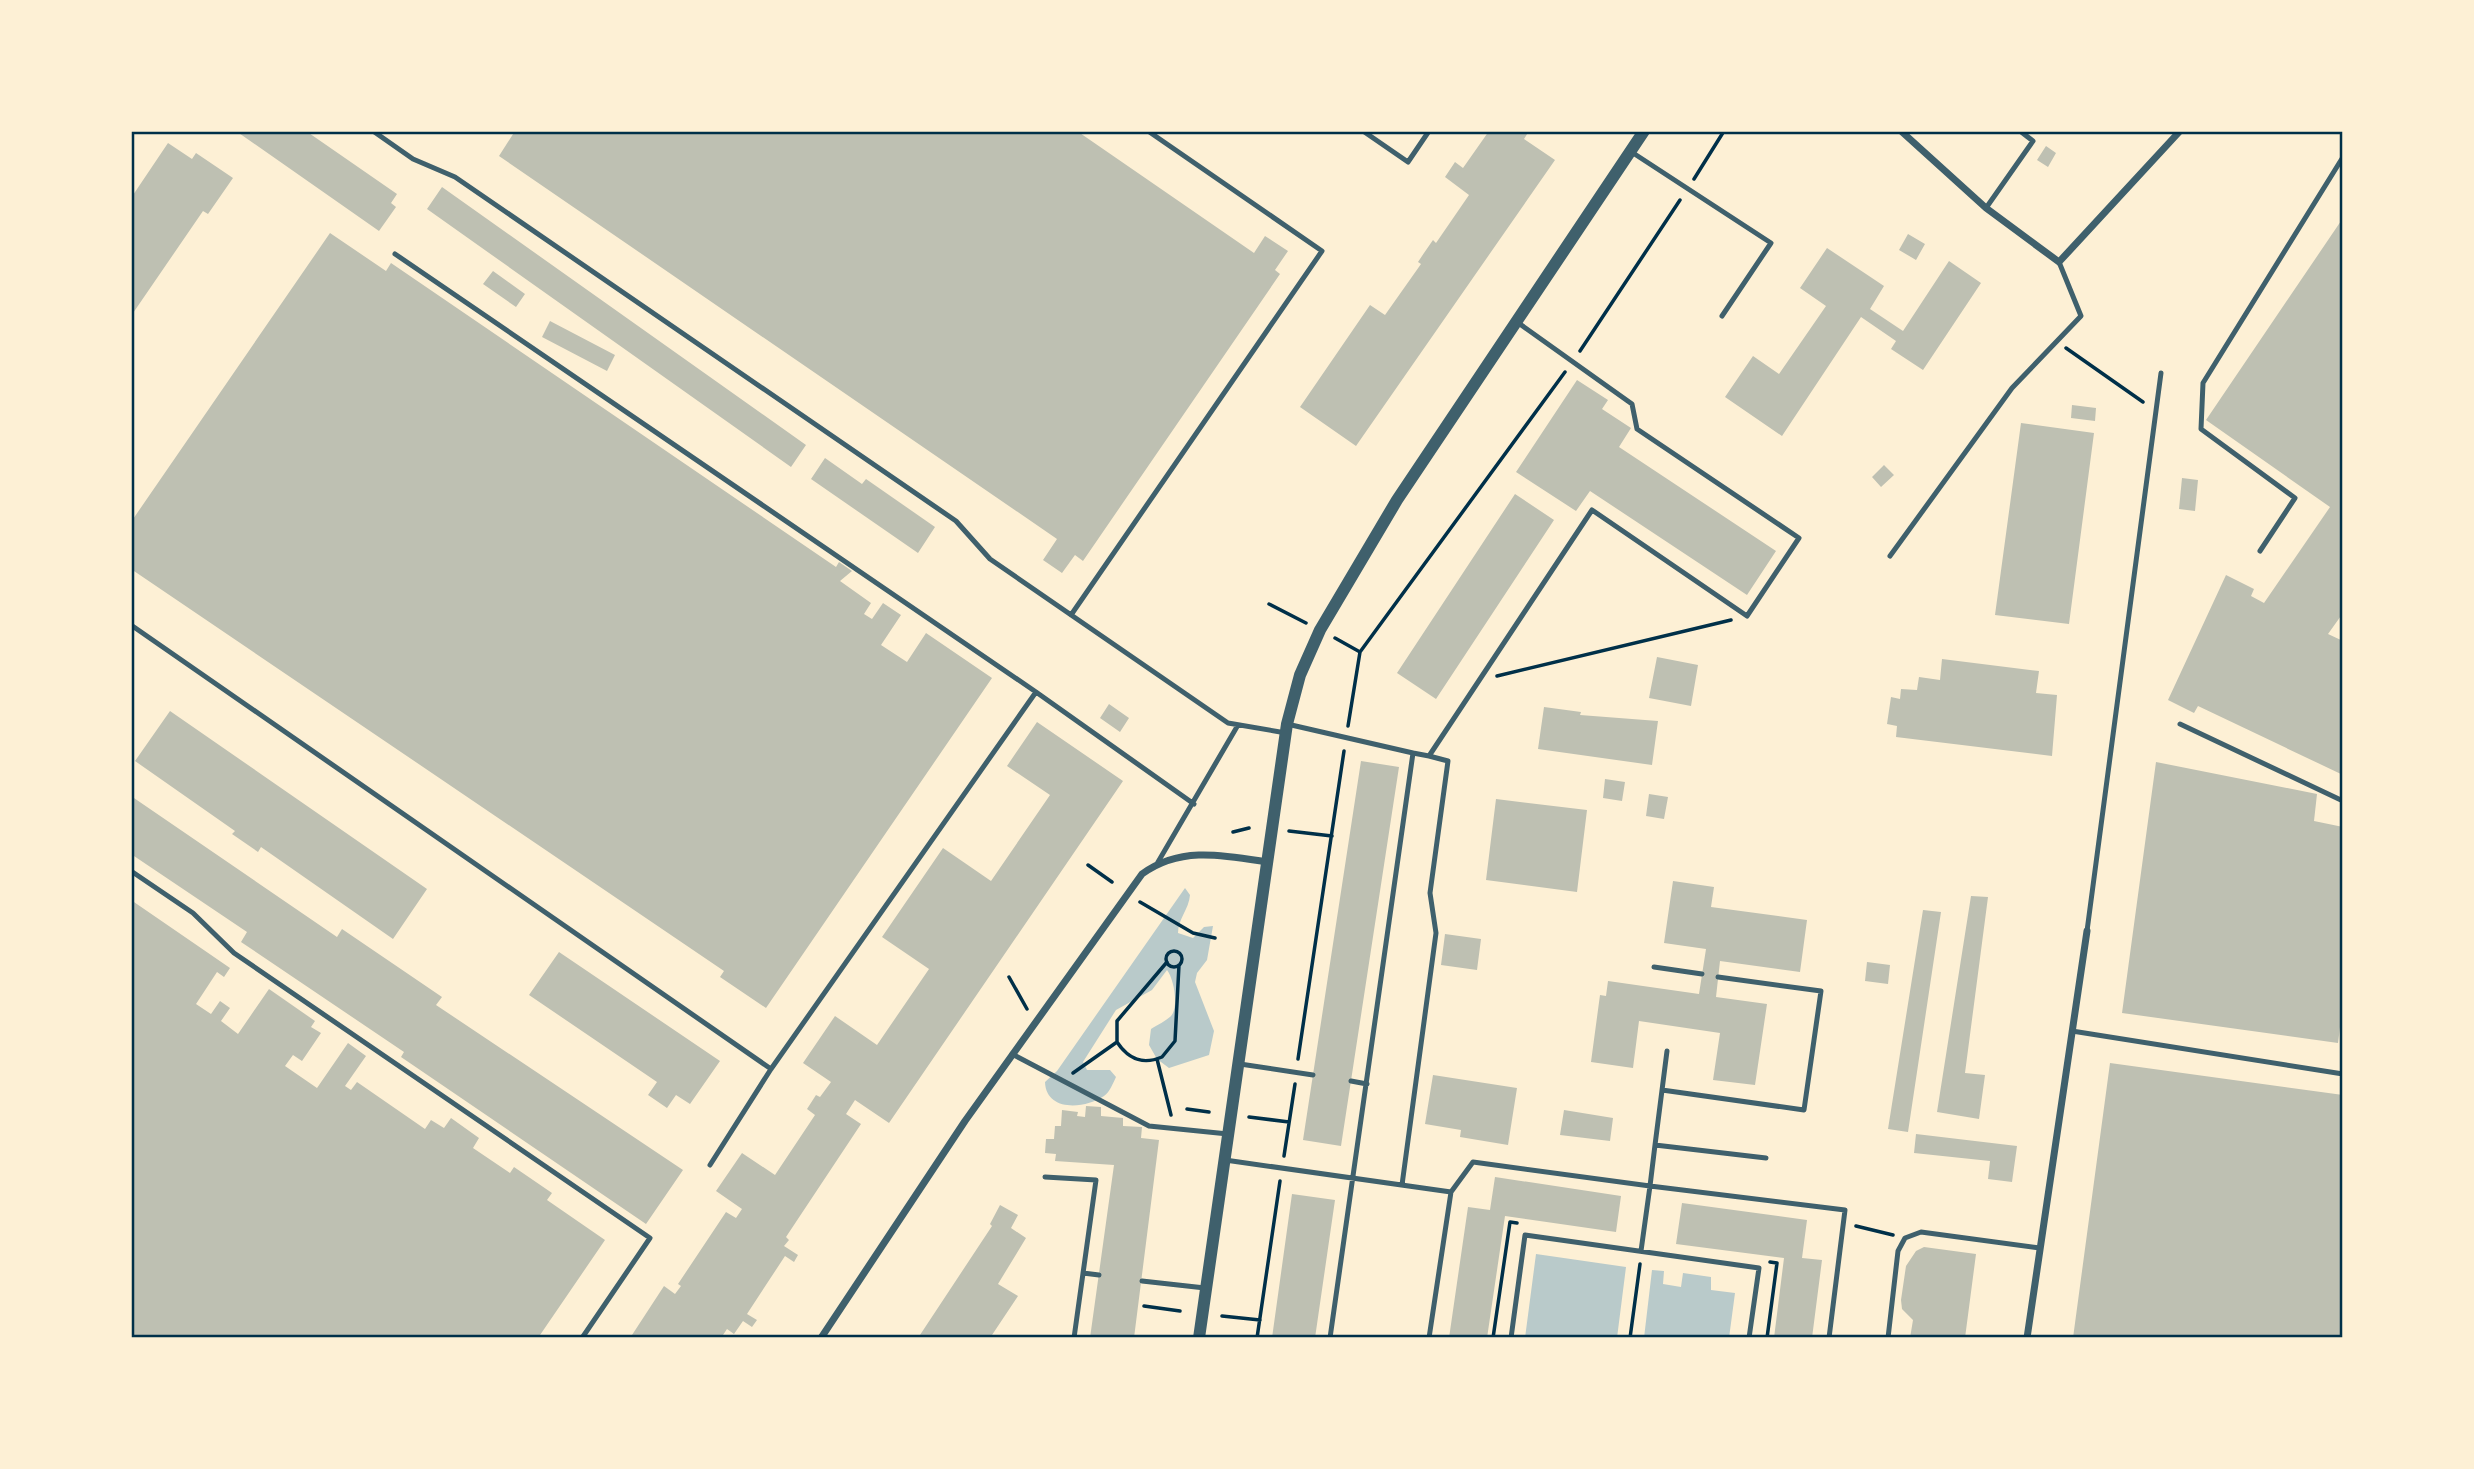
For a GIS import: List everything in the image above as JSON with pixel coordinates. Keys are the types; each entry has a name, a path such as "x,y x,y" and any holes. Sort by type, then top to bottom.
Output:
{"street":[{"path":"1199,1338 1286,729 1300,675 1320,630 1397,500 1644,131"},
{"path":"1901,131 1986,208 2059,262 2180,131"},
{"path":"821,1338 1012,1054 1142,874 1158,862 1192,854 1267,862"},
{"path":"2027,1338 2087,931"}],"lane":[{"path":"373,131 413,159 456,177 956,521 990,559 1228,723 1346,738 1448,761 1430,893 1436,933 1402,1185"},
{"path":"1071,615 1322,251 1148,131"},
{"path":"1363,131 1408,162 1429,131"},
{"path":"1986,208 2033,141 2020,131"},
{"path":"1630,151 1771,243 1722,316"},
{"path":"2260,551 2295,498 2201,429 2203,383 2343,157"},
{"path":"395,254 1036,692 1194,804"},
{"path":"1889,556 2012,387 2081,316 2059,262"},
{"path":"1429,756 1592,510 1747,616 1799,538 1637,429 1632,404 1517,322"},
{"path":"2087,931 2161,373"},
{"path":"131,625 771,1069"},
{"path":"710,1164 771,1069 1036,692"},
{"path":"2180,724 2343,801"},
{"path":"1158,862 1238,725"},
{"path":"1330,1338 1413,753"},
{"path":"131,871 193,913 234,953 650,1238 582,1338"},
{"path":"1654,967 1702,974"},
{"path":"1662,1090 1804,1110 1821,991 1718,977"},
{"path":"2072,1031 2343,1074"},
{"path":"1641,1251 1667,1051"},
{"path":"1012,1054 1149,1126 1228,1134"},
{"path":"1238,1064 1313,1075"},
{"path":"1351,1081 1367,1084"},
{"path":"1655,1145 1766,1158"},
{"path":"1225,1160 1451,1192"},
{"path":"1429,1338 1451,1192 1473,1162 1845,1210 1829,1338"},
{"path":"1045,1177 1096,1180 1074,1338"},
{"path":"1888,1338 1898,1251 1905,1238 1921,1232 2040,1248"},
{"path":"1511,1338 1525,1235 1759,1268 1749,1338"},
{"path":"1083,1273 1099,1275"},
{"path":"1142,1280 1206,1288"}],"path":[{"path":"1258,1338 1360,652 1572,363 1724,131"},
{"path":"2056,342 2157,411"},
{"path":"1477,681 1747,616"},
{"path":"1233,832 1249,828"},
{"path":"1289,831 1332,836"},
{"path":"1088,865 1112,882"},
{"path":"1138,901 1193,933 1215,938"},
{"path":"1174,951 1181,956 1179,965 1175,1041 1170,1050 1157,1059 1141,1061 1131,1058 1118,1042 1115,1032 1122,1012 1167,962 1166,957 1174,951"},
{"path":"1167,962 1174,967 1179,965"},
{"path":"1063,1080 1118,1042"},
{"path":"1157,1059 1171,1116 1170,1128"},
{"path":"1187,1109 1209,1112"},
{"path":"1249,1117 1289,1122"},
{"path":"1844,1223 1905,1238"},
{"path":"1629,1338 1641,1251"},
{"path":"1144,1306 1180,1311"},
{"path":"1222,1316 1260,1320"}],"shaded area":[{"path":"1185,888 1190,895 1178,933 1193,938 1204,927 1213,926 1207,960 1197,973 1195,982 1214,1031 1209,1055 1169,1068 1157,1059 1149,1045 1151,1029 1169,1018 1175,1006 1175,993 1167,970 1152,990 1116,1010 1083,1062 1087,1070 1110,1070 1116,1077 1108,1092 1087,1104 1068,1105 1052,1099 1045,1082 1057,1071"},
{"path":"1536,1254 1626,1267 1617,1338 1525,1338"},
{"path":"1652,1270 1664,1271 1663,1284 1681,1287 1683,1273 1711,1277 1711,1290 1735,1293 1729,1338 1644,1338"}],"building":[{"path":"236,131 306,131 397,194 391,203 396,207 379,231"},
{"path":"515,131 1077,131 1254,253 1265,236 1288,251 1275,270 1280,274 1083,561 1075,555 1062,573 1043,560 1057,539 499,156"},
{"path":"1489,131 1529,131 1524,139 1555,160 1356,446 1300,407 1370,305 1385,315 1421,264 1418,262 1433,240 1436,243 1469,195 1445,177 1455,162 1463,168"},
{"path":"168,143 192,159 196,153 233,178 208,214 203,211 131,316 131,198"},
{"path":"2046,146 2056,153 2048,167 2037,160"},
{"path":"442,187 806,445 791,467 427,209"},
{"path":"2343,218 2343,613 2328,634 2343,641 2343,775 2198,706 2194,713 2168,700 2226,575 2254,589 2251,596 2264,603 2330,507 2206,420"},
{"path":"330,233 386,271 391,263 836,567 839,562 852,571 840,581 871,603 864,614 872,619 883,603 901,615 881,645 907,662 926,633 992,678 766,1008 720,977 724,971 131,569 131,522"},
{"path":"1908,234 1925,244 1916,260 1899,250"},
{"path":"1827,248 1884,286 1870,309 1903,331 1949,261 1981,283 1923,370 1891,349 1896,341 1861,317 1782,436 1725,397 1753,356 1779,374 1826,306 1800,288"},
{"path":"493,271 525,294 516,307 483,284"},
{"path":"550,321 615,355 607,371 542,337"},
{"path":"1577,380 1608,400 1602,409 1631,428 1619,447 1776,551 1747,595 1590,491 1576,511 1516,472"},
{"path":"2072,405 2096,408 2095,421 2071,418"},
{"path":"2021,423 2094,433 2069,624 1995,615"},
{"path":"825,458 862,484 866,479 935,527 918,553 811,479"},
{"path":"1884,465 1894,475 1881,487 1872,477"},
{"path":"2182,478 2198,480 2195,511 2179,509"},
{"path":"1515,494 1554,520 1436,699 1397,673"},
{"path":"1657,657 1698,665 1691,706 1649,698"},
{"path":"1942,659 2039,671 2036,693 2057,695 2052,756 1896,737 1897,726 1887,724 1891,697 1900,699 1901,689 1917,690 1919,677 1940,680"},
{"path":"1109,704 1129,718 1120,732 1100,718"},
{"path":"1544,707 1581,712 1580,715 1658,721 1652,765 1538,749"},
{"path":"170,711 427,889 393,939 261,847 258,852 232,834 235,831 135,761"},
{"path":"1037,722 1123,781 889,1123 855,1100 846,1114 861,1124 786,1237 789,1240 784,1246 798,1255 794,1262 785,1256 747,1314 757,1320 752,1327 743,1321 734,1334 727,1329 721,1338 636,1338 632,1335 664,1286 675,1294 681,1286 678,1284 726,1212 736,1218 742,1209 716,1191 742,1153 775,1175 815,1115 807,1109 816,1095 820,1097 831,1082 803,1063 835,1016 877,1045 929,969 882,937 943,848 991,881 1050,795 1007,766"},
{"path":"1361,761 1399,767 1341,1146 1303,1140"},
{"path":"2156,762 2317,794 2314,821 2343,827 2343,1003 2338,1043 2122,1013"},
{"path":"1605,779 1625,782 1622,801 1603,798"},
{"path":"1649,794 1668,797 1664,819 1646,816"},
{"path":"131,796 337,937 342,929 442,997 436,1005 683,1170 646,1224 401,1057 404,1052 241,942 247,932 131,854"},
{"path":"1496,799 1587,810 1577,892 1486,880"},
{"path":"1673,881 1714,887 1711,907 1807,920 1800,972 1720,961 1716,997 1767,1004 1755,1085 1713,1080 1720,1033 1639,1021 1633,1068 1591,1062 1600,995 1606,996 1608,981 1699,994 1706,949 1664,943"},
{"path":"1971,896 1988,897 1965,1073 1985,1075 1979,1119 1937,1112"},
{"path":"131,900 230,968 224,977 217,972 196,1004 211,1014 220,1001 230,1008 221,1021 238,1034 269,989 315,1021 311,1027 321,1033 302,1061 293,1055 285,1066 317,1088 348,1043 366,1056 345,1086 351,1090 357,1082 425,1129 431,1120 444,1128 451,1118 479,1138 473,1148 510,1173 514,1167 552,1193 547,1200 605,1240 538,1338 131,1338"},
{"path":"1923,910 1941,912 1908,1132 1888,1129"},
{"path":"1445,934 1481,939 1477,970 1441,965"},
{"path":"559,952 720,1061 690,1104 676,1095 667,1108 648,1095 657,1082 529,995"},
{"path":"1867,962 1890,965 1888,984 1865,981"},
{"path":"2110,1063 2343,1095 2343,1338 2073,1338"},
{"path":"1433,1075 1517,1088 1508,1145 1460,1137 1461,1130 1425,1124"},
{"path":"1086,1106 1101,1107 1101,1116 1123,1118 1123,1126 1142,1127 1141,1138 1159,1140 1134,1338 1090,1338 1114,1165 1055,1161 1056,1154 1045,1153 1046,1139 1054,1139 1055,1126 1061,1126 1062,1110 1078,1112 1077,1116 1085,1117"},
{"path":"1564,1110 1613,1118 1610,1141 1560,1135"},
{"path":"1916,1134 2017,1146 2012,1182 1988,1179 1990,1161 1914,1153"},
{"path":"1495,1177 1621,1196 1616,1232 1505,1216 1487,1338 1449,1338 1468,1207 1490,1210"},
{"path":"1292,1194 1335,1200 1315,1338 1272,1338"},
{"path":"1682,1203 1807,1220 1802,1258 1822,1260 1812,1338 1774,1338 1784,1258 1676,1244"},
{"path":"1000,1205 1018,1215 1011,1228 1026,1238 998,1284 1018,1296 990,1338 918,1338 992,1226 990,1224"},
{"path":"1924,1247 1976,1254 1965,1338 1910,1338 1913,1320 1902,1309 1901,1300 1906,1266 1916,1251"}]}
